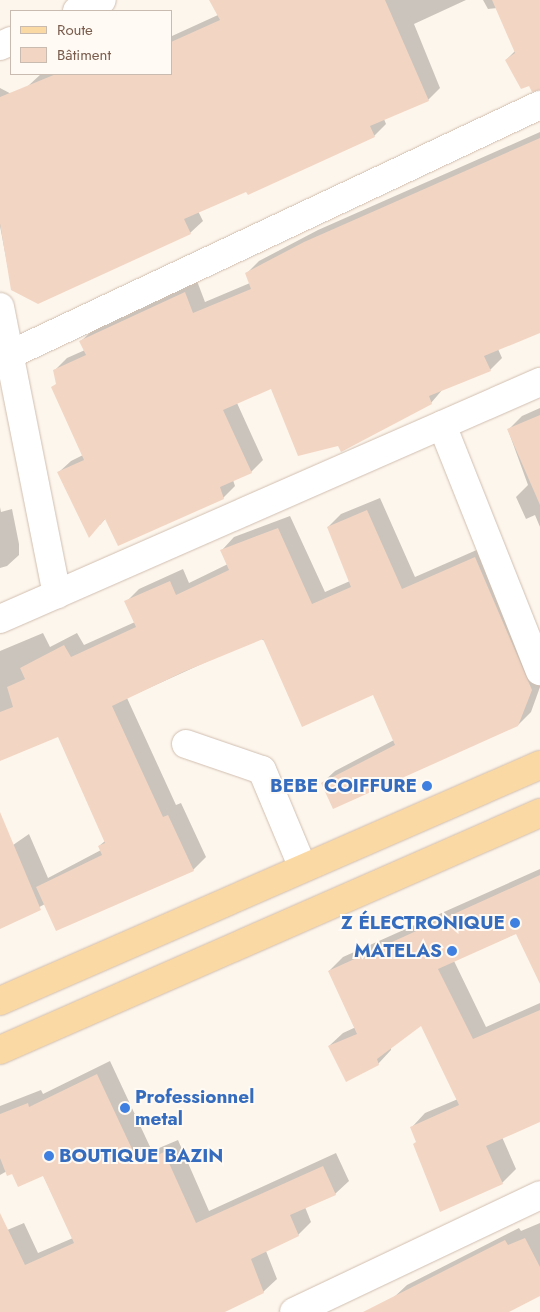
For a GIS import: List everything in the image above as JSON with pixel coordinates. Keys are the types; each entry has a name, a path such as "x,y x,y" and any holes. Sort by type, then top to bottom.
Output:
{"main road":[{"path":"0,1001 540,765"},
{"path":"0,1050 540,813"}],"street":[{"path":"79,10 102,0"},
{"path":"9,355 540,105"},
{"path":"0,307 57,594"},
{"path":"0,619 540,382"},
{"path":"442,424 540,671"},
{"path":"186,744 262,770 303,868"},
{"path":"294,1312 540,1195"}],"building":[{"path":"209,0 385,0 429,101 370,126 375,137 248,195 246,192 184,219 191,234 38,304 11,290 0,223 0,97 54,75 172,75 172,42 220,20"},
{"path":"492,0 540,0 540,90 532,92 529,86 521,89 505,60 515,53"},
{"path":"540,138 540,333 484,356 491,371 429,396 432,404 341,452 338,446 298,456 271,389 223,410 252,473 220,487 224,499 118,546 105,519 89,538 57,472 84,460 51,387 56,384 53,370 86,355 79,341 185,292 193,313 251,289 245,273 304,242"},
{"path":"540,415 540,505 507,429"},
{"path":"367,510 402,589 475,557 532,690 518,726 333,809 321,783 395,745 373,695 302,727 263,639 183,672 112,706 163,817 168,815 194,871 56,931 36,887 102,855 98,846 105,843 58,737 0,761 0,712 13,707 7,687 25,679 20,668 64,645 71,657 136,627 124,601 170,581 176,595 229,570 220,550 278,528 312,604 351,587 327,527"},
{"path":"0,812 41,910 0,929"},
{"path":"540,875 540,984 516,934 438,969 473,1039 540,1010 540,1122 486,1146 503,1184 440,1212 413,1144 416,1142 410,1127 459,1105 421,1026 377,1059 379,1065 346,1082 328,1046 357,1034 328,971"},
{"path":"97,1074 139,1164 164,1152 196,1223 323,1166 336,1195 290,1215 299,1236 251,1259 264,1293 225,1312 0,1312 0,1213 25,1265 74,1243 43,1176 18,1187 12,1174 7,1176 0,1158 0,1114 28,1103 29,1107"},
{"path":"525,1238 540,1267 540,1296 509,1312 363,1312 505,1240 508,1245"}],"place":[{"name":"BEBE COIFFURE","path":"427,786"},
{"name":"Z ÉLECTRONIQUE","path":"515,923"},
{"name":"MATELAS","path":"452,951"},
{"name":"Professionnel metal","path":"125,1108"},
{"name":"BOUTIQUE BAZIN","path":"49,1156"}]}
